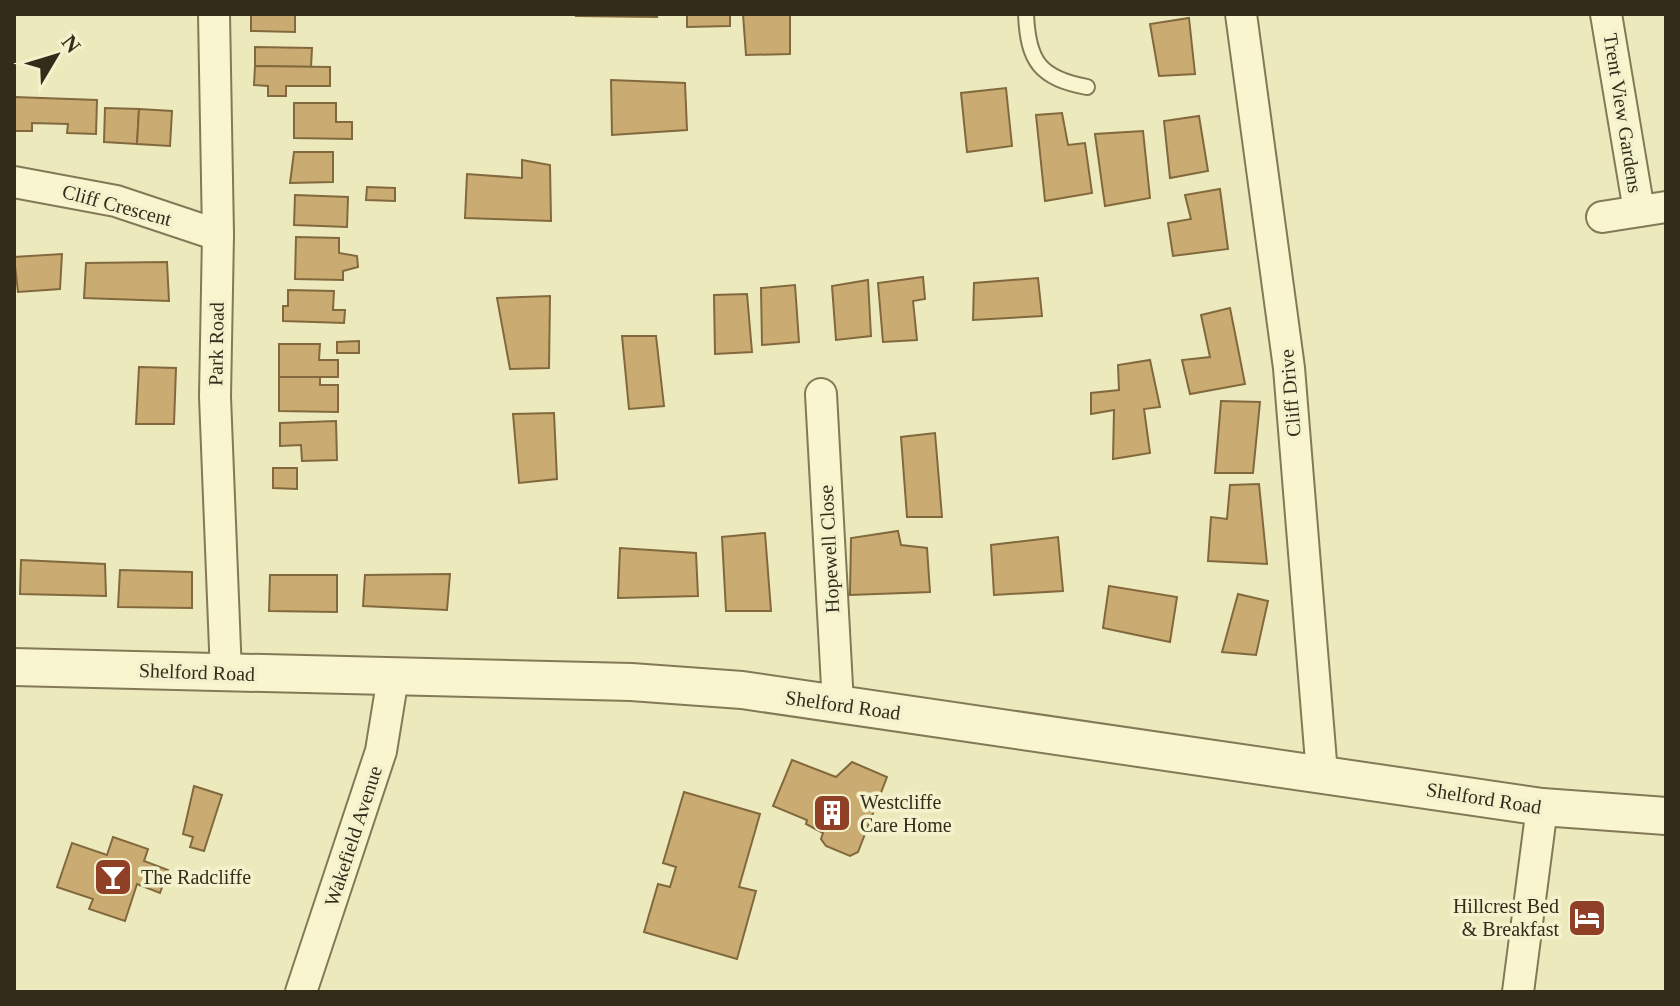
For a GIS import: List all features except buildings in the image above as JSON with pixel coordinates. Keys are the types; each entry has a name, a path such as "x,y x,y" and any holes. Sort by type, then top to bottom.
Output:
{"street":[{"name":"Park Road","path":"214,14 218,235 215,397 226,674"},
{"name":"Cliff Drive","path":"1241,14 1289,368 1322,774"},
{"name":"Trent View Gardens","path":"1602,217 1653,209 1606,14"},
{"name":"Cliff Crescent","path":"14,182 116,201 218,235"},
{"name":"Hopewell Close","path":"821,394 838,704"},
{"name":"Shelford Road","path":"14,667 631,682 742,690 1542,807 1666,816"},
{"name":"Wakefield Avenue","path":"301,992 381,751 393,677"},
{"path":"1518,992 1542,807"}],"lane":[{"path":"1026,14 1027,37 1037,64 1057,81 1087,87"}],"place":[{"name":"Westcliffe Care Home","path":"832,813"},
{"name":"The Radcliffe","path":"113,877"},
{"name":"Hillcrest Bed & Breakfast","path":"1587,918"}]}
